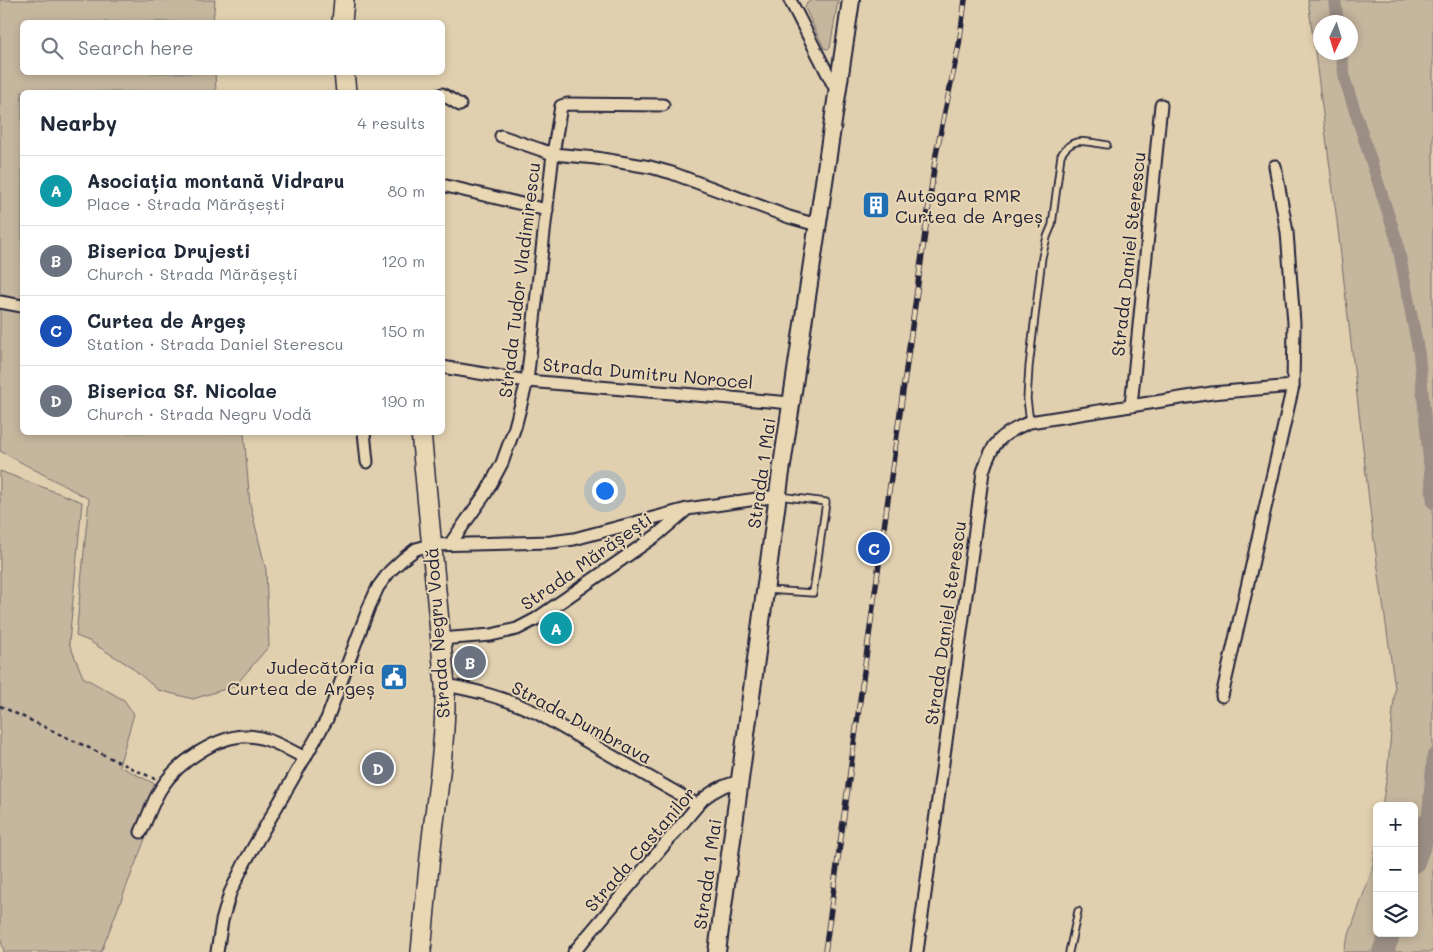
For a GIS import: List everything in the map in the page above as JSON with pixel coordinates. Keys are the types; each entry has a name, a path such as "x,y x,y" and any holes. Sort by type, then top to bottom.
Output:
{"main road":[{"path":"342,20 344,0"},
{"name":"Strada 1 Mai","path":"717,952 791,403 836,90 851,0"},
{"path":"344,75 346,90"},
{"name":"Strada Negru Vodă","path":"421,435 445,713 443,751 422,952"}],"street":[{"path":"790,0 836,90"},
{"path":"445,96 460,105"},
{"name":"Strada Tudor Vladimirescu","path":"450,544 486,494 502,463 515,427 527,381 560,108 563,104 663,105"},
{"name":"Strada Daniel Sterescu","path":"1131,406 1161,105"},
{"path":"501,136 553,154 596,158 658,169 683,176 789,217 817,225"},
{"path":"1222,696 1294,386 1294,323 1287,232 1275,166"},
{"path":"445,186 547,210"},
{"path":"0,302 20,306"},
{"name":"Strada Dumitru Norocel","path":"445,367 527,381 791,403"},
{"name":"Strada Daniel Sterescu","path":"917,952 984,472 988,455 999,439 1013,429 1030,422 1212,392 1294,386"},
{"path":"364,435 367,462"},
{"path":"217,952 222,921 230,893 245,862 327,719 369,606 378,587 390,571 403,559 416,549 431,544 551,542 574,539 687,509 778,496"},
{"name":"Strada Mărășești","path":"440,639 491,635 517,629 536,620 657,536 687,509"},
{"path":"647,520 657,536"},
{"name":"Strada Dumbrava","path":"444,685 491,694 537,713 698,805"},
{"path":"141,832 164,784 185,762 208,748 231,738 249,736 288,749 305,758"},
{"name":"Strada Castanilor","path":"574,952 703,799 726,784 741,781"}],"lane":[{"path":"1030,422 1027,399 1029,367 1042,256 1052,225 1061,155 1067,146 1077,141 1107,144"},
{"path":"766,590 813,593 826,502 778,496"},
{"path":"1069,952 1078,912"}],"path":[{"path":"0,706 164,784"}],"shaded area":[{"path":"0,0 215,0 213,20 20,20 20,75 215,75 216,90 20,90 20,435 244,435 250,504 266,570 269,646 235,686 193,699 158,690 130,666 89,641 76,636 89,499 0,451"},
{"path":"813,0 838,0 830,48 827,49 824,48 805,8 807,3"},
{"path":"1308,0 1433,0 1433,952 1343,952 1373,864 1373,937 1418,937 1418,802 1383,802 1387,776 1395,688 1372,526 1337,221 1316,60 1358,60 1358,15 1313,15 1313,38"},
{"path":"0,471 82,502 69,643 83,677 124,700 134,714 119,766 155,784 134,833 145,839 101,952 4,952 0,936"}],"waterway":[{"path":"1335,0 1337,15"},
{"path":"1342,60 1345,80 1397,241 1419,354 1433,503"},
{"path":"1427,825 1433,755"},
{"path":"1418,851 1427,825 1433,818"},
{"path":"1383,952 1389,937"}],"railway":[{"path":"825,952 936,154 959,45 965,0"}],"place":[{"name":"Autogara RMR Curtea de Argeș","path":"876,205"},
{"name":"Curtea de Argeș","path":"874,548"},
{"name":"Asociația montană Vidraru","path":"556,628"},
{"name":"Biserica Drujesti","path":"470,662"},
{"name":"Judecătoria Curtea de Argeș","path":"394,677"},
{"name":"Biserica Sf. Nicolae","path":"378,768"}]}
